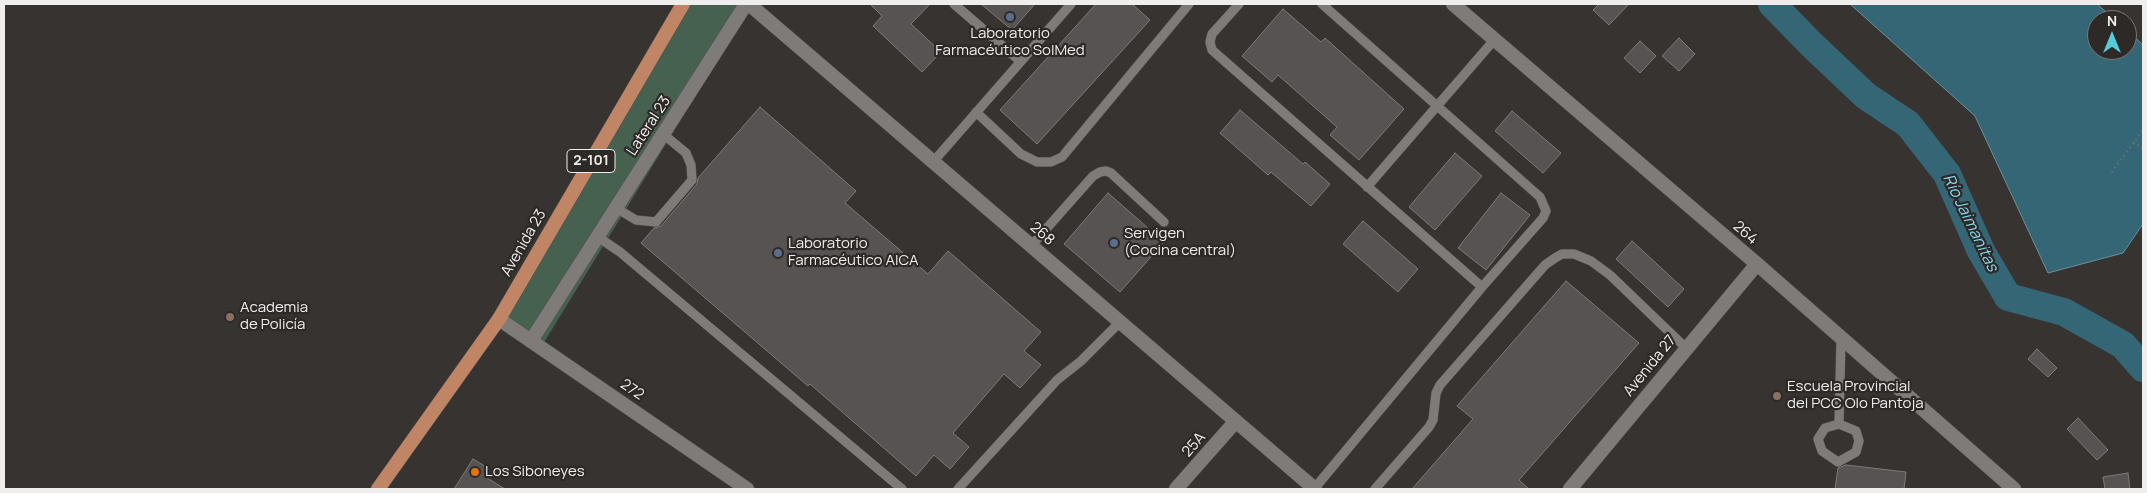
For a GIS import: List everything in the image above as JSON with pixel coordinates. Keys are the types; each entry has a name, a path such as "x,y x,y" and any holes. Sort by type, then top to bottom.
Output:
{"main road":[{"name":"Avenida 23","path":"378,489 499,319 683,4"}],"street":[{"name":"Lateral 23","path":"531,341 747,4"},
{"name":"268","path":"747,4 1315,489"},
{"name":"264","path":"1453,4 1757,264 2014,489"},
{"name":"Avenida 27","path":"1570,489 1757,264"},
{"name":"272","path":"499,319 747,489"},
{"name":"25A","path":"1176,489 1236,421"}],"lane":[{"path":"954,4 1020,61"},
{"path":"933,162 1071,4"},
{"path":"976,112 1021,154 1037,162 1051,162 1062,157 1190,4"},
{"path":"1239,4 1212,34 1210,42 1212,50 1482,287"},
{"path":"1315,489 1482,287 1543,218 1545,206 1540,196 1322,4"},
{"path":"1367,187 1495,40"},
{"path":"616,208 636,220 656,222 692,180 691,165 686,154 663,134"},
{"path":"1031,246 1093,176 1100,172 1106,171 1111,173 1164,222"},
{"path":"598,237 620,252 902,489"},
{"path":"1375,489 1429,427 1433,420 1436,393 1440,385 1546,265 1562,254 1574,254 1591,260 1610,275 1686,348"},
{"path":"958,489 1057,380 1081,361 1120,322"},
{"path":"1839,424 1841,339"},
{"path":"1839,424 1856,430 1859,441 1856,452 1838,462 1822,452 1818,439 1825,428 1839,424"}],"path":[{"path":"2112,172 2143,130"},
{"path":"2134,142 2143,149"}],"green space":[{"path":"688,4 752,4 543,344 499,319"}],"water":[{"path":"1850,4 2097,4 2104,10 2087,10 2087,60 2137,60 2137,39 2143,45 2143,224 2123,253 2048,273 1975,116"}],"building":[{"path":"870,4 930,4 911,24 941,52 922,72 873,26 882,16"},
{"name":"Laboratorio Farmacéutico SolMed","path":"981,4 1035,4 1012,30"},
{"path":"1096,4 1132,4 1150,20 1037,144 1000,110"},
{"path":"1599,4 1629,4 1609,25 1593,10"},
{"path":"1283,9 1321,42 1325,38 1404,109 1359,160 1330,135 1337,127 1278,75 1272,82 1242,56"},
{"path":"1679,38 1695,54 1679,71 1662,56"},
{"path":"1640,41 1656,56 1640,73 1624,58"},
{"path":"760,107 856,191 845,203 928,274 948,251 1041,332 1024,351 1041,365 1020,388 1004,374 953,433 969,447 950,469 934,455 916,476 810,384 808,386 641,243 654,228 661,226 697,184 698,178"},
{"path":"1240,110 1303,164 1305,162 1330,184 1311,206 1271,172 1268,175 1220,133"},
{"path":"1512,111 1561,153 1543,173 1495,131"},
{"path":"1455,153 1482,176 1435,230 1409,207"},
{"name":"Servigen (Cocina central)","path":"1108,193 1164,242 1120,292 1064,244"},
{"path":"1501,193 1530,215 1486,270 1458,248"},
{"path":"1363,221 1418,269 1398,292 1343,244"},
{"path":"1632,241 1684,289 1668,307 1616,259"},
{"path":"1566,281 1639,343 1519,480 1529,489 1412,489 1473,419 1457,406"},
{"path":"2037,349 2057,368 2048,377 2028,359"},
{"path":"2078,418 2108,450 2097,460 2067,429"},
{"name":"Los Siboneyes","path":"473,459 488,468 484,476 505,489 454,489"},
{"path":"1846,465 1906,472 1904,489 1835,489 1838,468"},
{"path":"2128,473 2130,489 2105,489 2103,477"}],"waterway":[{"name":"Río Jaimanitas","path":"1772,4 1866,96 1908,124 1947,174 1981,251 2008,297 2064,312 2123,345 2143,368"}],"place":[{"name":"Laboratorio Farmacéutico SolMed","path":"1010,17"},
{"name":"Servigen (Cocina central)","path":"1114,243"},
{"name":"Laboratorio Farmacéutico AICA","path":"778,253"},
{"name":"Academia de Policía","path":"230,317"},
{"name":"Escuela Provincial del PCC Olo Pantoja","path":"1777,396"},
{"name":"Los Siboneyes","path":"475,472"}]}
